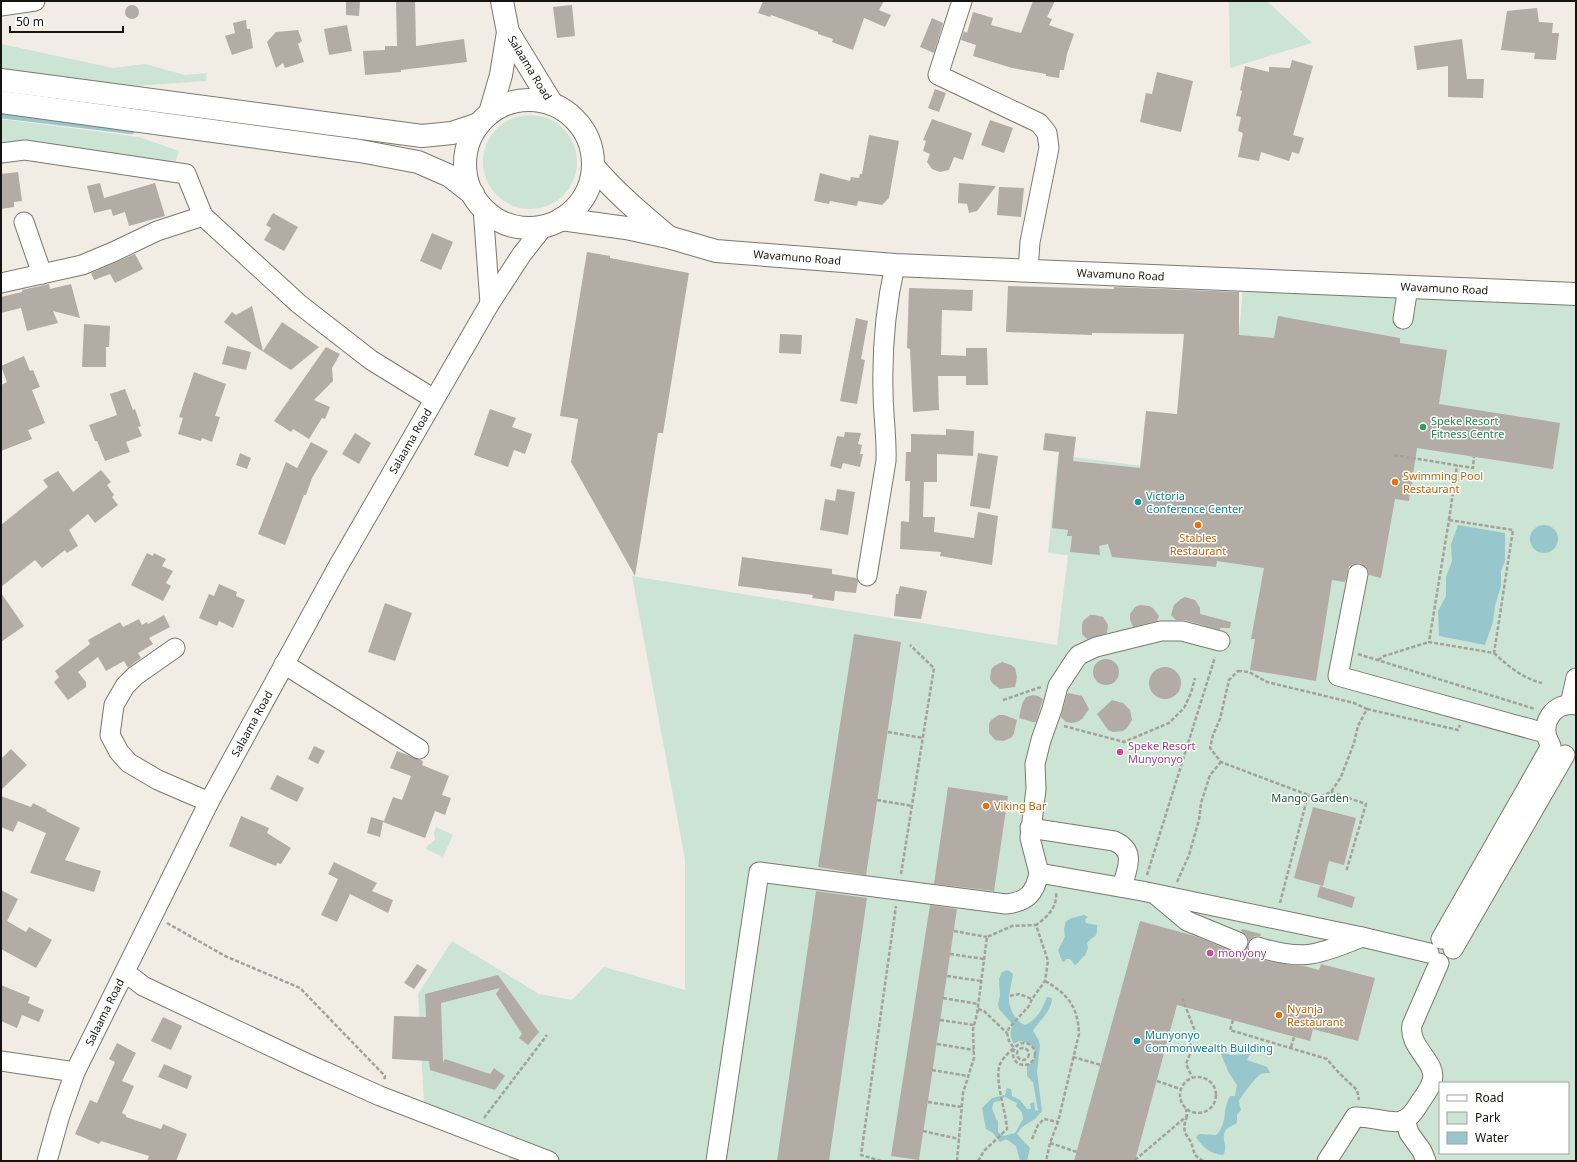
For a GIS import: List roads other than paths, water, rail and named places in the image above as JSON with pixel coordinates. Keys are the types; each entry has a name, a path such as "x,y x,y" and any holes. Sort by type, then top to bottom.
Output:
{"main road":[{"name":"Salaama Road","path":"484,119 502,75 508,32 502,1"},
{"name":"Salaama Road","path":"508,32 552,104"},
{"path":"1,80 422,136 452,133 484,119 501,106 519,101 539,101 552,104 569,114 582,128 591,146 593,166 591,182 584,197 574,210 553,223 528,228 512,225 496,218 450,176 418,162 360,151 1,102"},
{"path":"478,201 466,176 466,158 470,140 484,119"},
{"name":"Wavamuno Road","path":"593,166 611,187 668,237"},
{"name":"Wavamuno Road","path":"553,223 626,228 668,237 716,252 895,265 1576,294"}],"street":[{"path":"1,6 35,1"},
{"path":"962,1 938,75 1039,123 1047,133 1049,148 1030,242 1028,271"},
{"path":"1,153 25,150 186,174 203,216 299,304 371,360 434,399"},
{"path":"478,201 490,303"},
{"path":"1,283 82,264 113,252 157,231 203,216"},
{"path":"24,222 42,274"},
{"name":"Salaama Road","path":"47,1161 55,1129 75,1072 209,802 336,570 490,303 522,254 553,223"},
{"path":"867,576 886,461 887,446 883,390 884,343 889,291 895,265"},
{"path":"1403,319 1408,287"},
{"path":"1339,673 1358,574"},
{"path":"1047,874 1031,846 1030,828 1036,789 1035,776 1037,754 1058,686 1079,655 1096,647 1161,631 1182,631 1220,641"},
{"path":"175,648 136,676 125,686 114,705 110,735 119,752 129,763 158,780 209,802"},
{"path":"284,664 419,749"},
{"path":"1339,673 1555,738"},
{"path":"1339,673 1555,738"},
{"path":"1327,1161 1355,1117 1369,1117 1396,1122 1405,1119 1414,1112 1433,1080 1430,1066 1416,1045 1411,1031 1438,950 1555,738 1559,707 1573,704 1576,678"},
{"path":"1030,828 1070,833 1114,841 1120,844 1127,851 1129,857 1122,887"},
{"path":"716,1161 759,872 1006,904 1015,903 1024,899 1032,893 1037,884 1047,874"},
{"path":"1047,874 1277,915 1438,950"},
{"path":"1156,893 1362,937 1438,950"},
{"path":"1156,893 1187,921 1238,942"},
{"path":"1258,947 1282,953 1309,954 1327,950 1362,937"},
{"path":"125,972 143,986 306,1063 380,1096 549,1161"},
{"path":"1,1061 75,1072"},
{"path":"1405,1119 1409,1133 1422,1151 1426,1161"}],"water":[{"path":"1458,525 1505,533 1505,561 1501,571 1501,586 1495,606 1493,622 1485,645 1439,636 1438,611 1446,596 1446,577 1452,561 1451,544"},
{"path":"1544,525 1554,529 1558,539 1554,549 1544,553 1534,549 1530,539 1534,529"},
{"path":"1084,915 1088,917 1085,919 1086,923 1097,925 1097,933 1087,943 1088,948 1085,956 1075,965 1070,959 1066,959 1064,962 1062,961 1058,950 1065,937 1064,929 1066,921"},
{"path":"1008,970 1013,974 1009,1000 1015,1017 1021,1023 1025,1025 1033,1020 1041,1010 1047,997 1052,998 1050,1008 1033,1031 1040,1045 1037,1072 1042,1111 1035,1119 1022,1127 1017,1134 1030,1148 1027,1161 1020,1161 1016,1146 1006,1139 1000,1142 993,1133 986,1129 982,1108 992,1098 1005,1095 1007,1088 1011,1089 1012,1096 1020,1100 1027,1109 1031,1109 1030,1104 1034,1102 1035,1110 1038,1111 1033,1082 1027,1076 1027,1066 1032,1062 1036,1054 1035,1050 1030,1044 1025,1042 1019,1041 1014,1044 1010,1035 1013,1025 999,1009 999,979 1002,972","holes":["1005,1097 1017,1103 1016,1106 1022,1112 1023,1119 1015,1133 1003,1136 998,1132 998,1121 992,1108 994,1102 1000,1101 1000,1099"]},
{"path":"1220,1052 1225,1052 1231,1055 1250,1054 1247,1060 1267,1067 1270,1073 1263,1073 1259,1075 1240,1099 1239,1102 1241,1110 1237,1115 1237,1123 1228,1128 1224,1134 1225,1152 1223,1155 1208,1150 1196,1137 1199,1134 1216,1135 1220,1131 1230,1096 1235,1096 1237,1085 1229,1073"}],"waterway":[{"path":"1,116 132,132"}],"place":[{"name":"Speke Resort Fitness Centre","path":"1423,427"},
{"name":"Swimming Pool Restaurant","path":"1395,482"},
{"name":"Victoria Conference Center","path":"1138,502"},
{"name":"Stables Restaurant","path":"1198,525"},
{"name":"Speke Resort Munyonyo","path":"1120,752"},
{"name":"Viking Bar","path":"986,806"},
{"name":"monyony","path":"1210,953"},
{"name":"Nyanja Restaurant","path":"1279,1015"},
{"name":"Munyonyo Commonwealth Building","path":"1137,1041"}],"park label":[{"name":"Mango Garden","path":"1310,798"}]}
